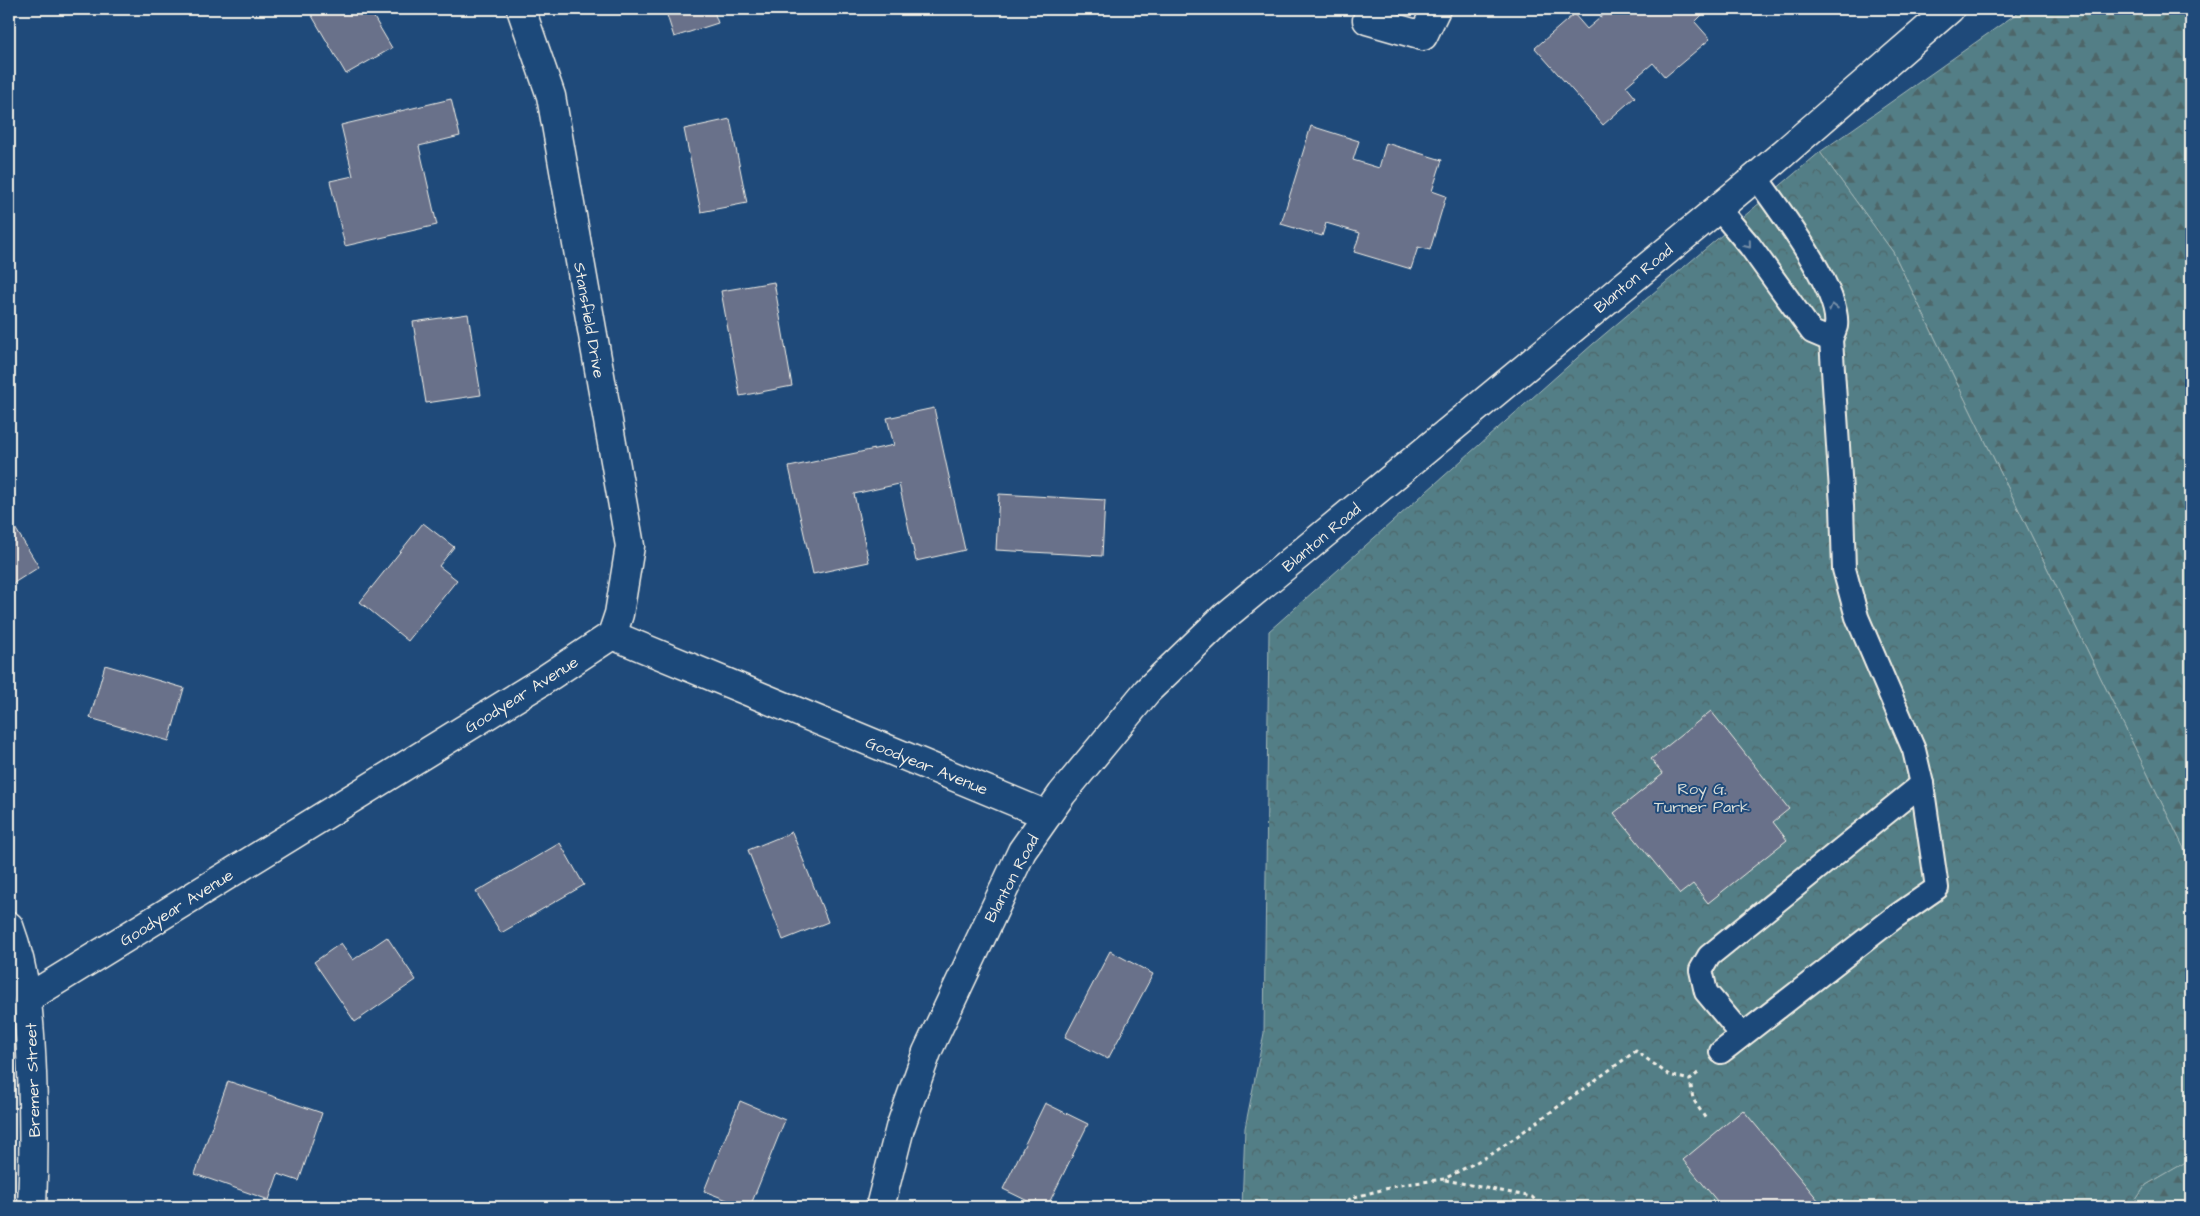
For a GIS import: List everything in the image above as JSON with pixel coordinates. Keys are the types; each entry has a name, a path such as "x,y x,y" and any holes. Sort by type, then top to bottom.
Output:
{"street":[{"name":"Stansfield Drive","path":"521,9 551,96 630,546 619,614 612,635"},
{"path":"1370,9 1367,20 1423,36 1436,9"},
{"name":"Blanton Road","path":"880,1207 900,1128 927,1052 1022,851 1062,794 1147,691 1225,616 1756,177 1950,9"},
{"name":"Goodyear Avenue","path":"28,998 541,682 612,635 1047,815"},
{"name":"Bremer Street","path":"9,926 15,942 28,998 34,1140 32,1207"}],"lane":[{"path":"1721,1052 1894,917 1937,888 1922,784 1914,750 1858,617 1844,569 1842,506 1830,340 1836,325 1829,295 1808,250 1756,177"},
{"path":"1717,208 1750,246 1812,332 1830,340"},
{"path":"1742,1035 1706,992 1701,970 1708,956 1922,784"}],"path":[{"path":"1444,1180 1492,1154 1636,1052 1669,1075 1690,1080"},
{"path":"1690,1080 1721,1052"},
{"path":"1690,1080 1693,1099 1706,1119"},
{"path":"1342,1207 1351,1198 1400,1185 1444,1180 1532,1198 1542,1207"}],"green space":[{"path":"2023,9 2191,9 2191,863 1893,252 1820,152"},
{"name":"Roy G. Turner Park","path":"1820,152 1893,252 2191,863 2191,1159 2146,1185 2131,1207 1242,1207 1245,1128 1264,1033 1269,631 1593,344"},
{"path":"2191,1159 2191,1207 2131,1207 2146,1185"}],"building":[{"path":"308,9 369,9 392,48 346,74"},
{"path":"665,9 713,9 718,23 674,37"},
{"path":"1605,9 1700,9 1704,13 1695,22 1710,39 1665,77 1653,63 1626,86 1635,97 1603,125 1535,48 1574,14 1587,29 1607,12"},
{"path":"451,99 460,136 419,146 437,225 345,246 330,181 353,176 341,125"},
{"path":"730,119 747,203 701,212 684,129"},
{"path":"1311,126 1359,141 1353,160 1379,168 1386,143 1442,160 1432,191 1446,196 1430,250 1418,247 1411,269 1354,252 1360,233 1326,223 1322,236 1281,224"},
{"path":"774,282 792,386 740,396 721,291"},
{"path":"468,314 481,395 426,403 413,322"},
{"path":"934,408 965,550 916,561 899,484 854,494 869,562 813,574 789,467 894,445 887,418"},
{"path":"999,494 1105,500 1102,556 996,550"},
{"path":"9,518 39,567 9,586"},
{"path":"423,523 454,547 439,566 457,580 408,641 360,602"},
{"path":"105,665 184,688 169,741 90,718"},
{"path":"1711,711 1789,809 1773,822 1787,840 1708,903 1693,884 1680,894 1614,813 1663,774 1651,759"},
{"path":"792,832 828,922 783,940 748,850"},
{"path":"560,843 584,885 501,933 476,892"},
{"path":"387,937 416,980 355,1022 314,962 341,943 353,960"},
{"path":"1110,951 1153,974 1108,1059 1065,1037"},
{"path":"228,1081 322,1113 299,1181 278,1174 269,1200 195,1174"},
{"path":"740,1101 785,1120 750,1207 745,1207 704,1191"},
{"path":"1045,1103 1088,1124 1047,1207 1040,1207 1003,1189"},
{"path":"1743,1110 1824,1207 1722,1207 1683,1160"}]}
